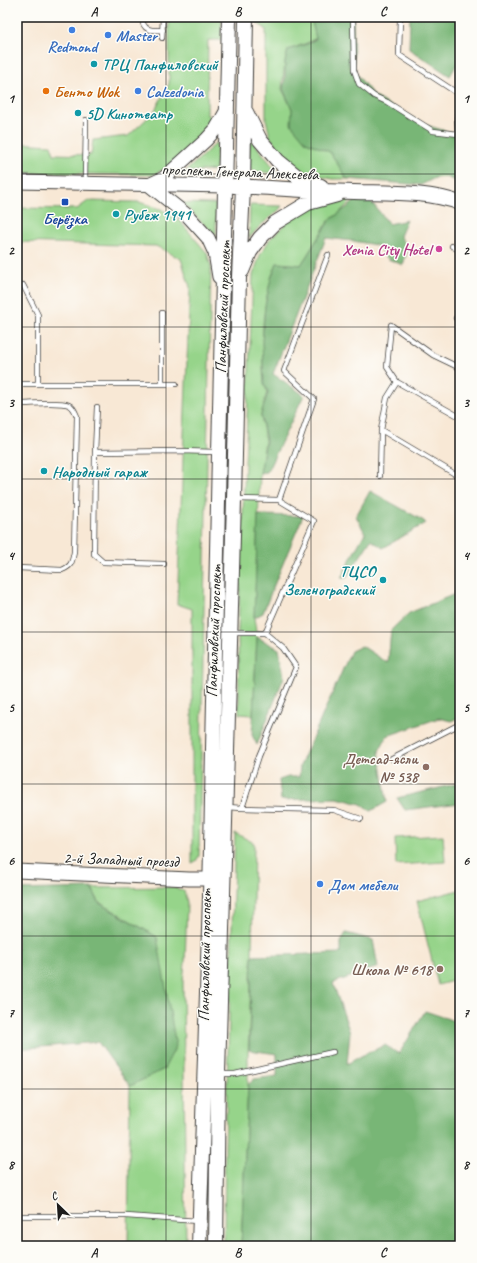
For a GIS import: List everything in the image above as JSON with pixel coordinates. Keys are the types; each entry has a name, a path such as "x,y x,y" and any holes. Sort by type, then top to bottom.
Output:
{"main road":[{"name":"Панфиловский проспект","path":"216,1246 218,1074 216,878 219,452 229,17"},
{"name":"Панфиловский проспект","path":"199,1246 216,878 225,807 239,277 243,187 246,17"},
{"path":"244,109 260,140 278,161 299,178 321,186 353,192"},
{"path":"223,324 219,271 215,253 208,238 188,216 149,185 164,178 206,140 216,129 227,110"},
{"name":"проспект Генерала Алексеева","path":"17,182 226,186 353,192 388,192 433,196 452,200 460,204"},
{"path":"239,277 250,252 260,238 276,223 308,203 353,192"},
{"name":"2-й Западный проезд","path":"17,871 189,879 216,878"}],"lane":[{"path":"142,17 142,23 146,28 152,31 163,30"},
{"path":"162,38 163,17"},
{"path":"353,17 354,70 360,84 374,96 387,102 433,131 459,134 457,116 460,112"},
{"path":"400,17 399,55 460,95"},
{"path":"85,183 86,120"},
{"path":"452,246 460,251"},
{"path":"279,500 314,399 284,371 328,255"},
{"path":"22,284 38,315 38,384"},
{"path":"162,314 162,384"},
{"path":"460,368 432,355 391,325 387,367 397,382 460,417"},
{"path":"380,476 381,430 387,398 397,382"},
{"path":"17,384 176,384"},
{"path":"17,405 61,403 70,406 77,416 74,552 72,562 68,567 62,570 17,568"},
{"path":"97,406 94,554 103,562 164,564"},
{"path":"381,430 460,477"},
{"path":"95,452 219,452"},
{"path":"234,499 279,500 314,521 265,633"},
{"path":"230,633 265,633 283,648 296,667 259,756 242,808"},
{"path":"392,759 460,724"},
{"path":"225,807 334,810 361,819"},
{"path":"218,1074 235,1074 334,1052"},
{"path":"20,1216 126,1216 200,1221"}],"green space":[{"path":"222,17 221,40 208,40 207,115 218,120 170,166 153,175 25,173 17,164 17,143 51,145 54,154 91,155 93,140 128,136 154,112 169,84 169,18"},
{"path":"257,17 311,17 316,38 288,50 282,89 306,142 330,152 347,179 332,179 303,172 284,157 270,137 266,119 266,29 257,23"},
{"path":"311,17 353,17 354,71 374,96 422,124 460,135 460,183 446,177 435,178 421,185 347,179 330,152 306,142 291,124 292,109 283,89 285,79 285,62 288,50 307,44 316,39"},
{"path":"410,17 460,17 460,59 450,76 409,49"},
{"path":"250,139 279,174 252,171 249,166"},
{"path":"217,142 216,170 185,172"},
{"path":"352,200 338,214 329,220 301,265 277,263 266,299 262,349 264,377 267,392 261,415 265,441 260,474 254,618 257,637 253,715 239,714 238,630 253,275 260,255 270,239 294,215 318,202"},
{"path":"370,200 389,224 407,220 400,236 408,248 403,265 388,259 376,245 326,238 273,374 304,395 267,472 260,473 266,441 261,415 268,392 264,384 262,343 265,306 271,278 277,263 301,265 329,221 355,201"},
{"path":"88,201 139,202 161,209 179,220 207,253 211,266 199,856 196,861 192,863 192,609 177,604 190,287 181,259 156,246 17,242 17,208 77,209"},
{"path":"182,203 216,204 216,236"},
{"path":"250,205 282,206 249,238"},
{"path":"370,491 426,523 383,548 371,540 346,578 341,578 365,533 356,516"},
{"path":"258,515 303,516 263,613 254,618"},
{"path":"460,592 460,717 451,721 439,718 387,736 379,751 387,802 371,811 361,804 337,798 281,800 279,780 288,777 299,777 300,766 351,651 362,646 388,663 391,630 409,613"},
{"path":"257,637 279,649 284,677 257,745 252,735"},
{"path":"460,783 460,803 405,810 397,798"},
{"path":"235,833 254,843 252,956 241,1246 224,1246 225,1146"},
{"path":"443,835 445,862 396,865 395,838"},
{"path":"174,887 184,891 187,902 183,981 186,1246 128,1246 130,1086 164,1069 157,937 99,902 92,888"},
{"path":"92,888 99,903 157,937 176,1046 164,1069 130,1086 98,1042 17,1049 17,890"},
{"path":"459,890 460,979 438,985 417,901"},
{"path":"346,933 373,940 378,967 333,983 350,1033 347,1064 385,1045 399,1054 425,1011 455,1021 460,1020 460,1246 241,1246 248,1085 254,1079 277,1076 277,1054 249,1050 252,956 341,953 341,942"}],"place":[{"name":"Redmond","path":"72,30"},
{"name":"Master","path":"108,35"},
{"name":"ТРЦ Панфиловский","path":"94,64"},
{"name":"Бенто Wok","path":"46,91"},
{"name":"Calzedonia","path":"138,91"},
{"name":"5D Кинотеатр","path":"78,113"},
{"name":"Берёзка","path":"65,202"},
{"name":"Рубеж 1941","path":"116,214"},
{"name":"Xenia City Hotel","path":"439,249"},
{"name":"Народный гараж","path":"44,471"},
{"name":"ТЦСО Зеленоградский","path":"383,580"},
{"name":"Детсад-ясли № 538","path":"426,767"},
{"name":"Дом мебели","path":"320,884"},
{"name":"Школа № 618","path":"440,969"}]}
